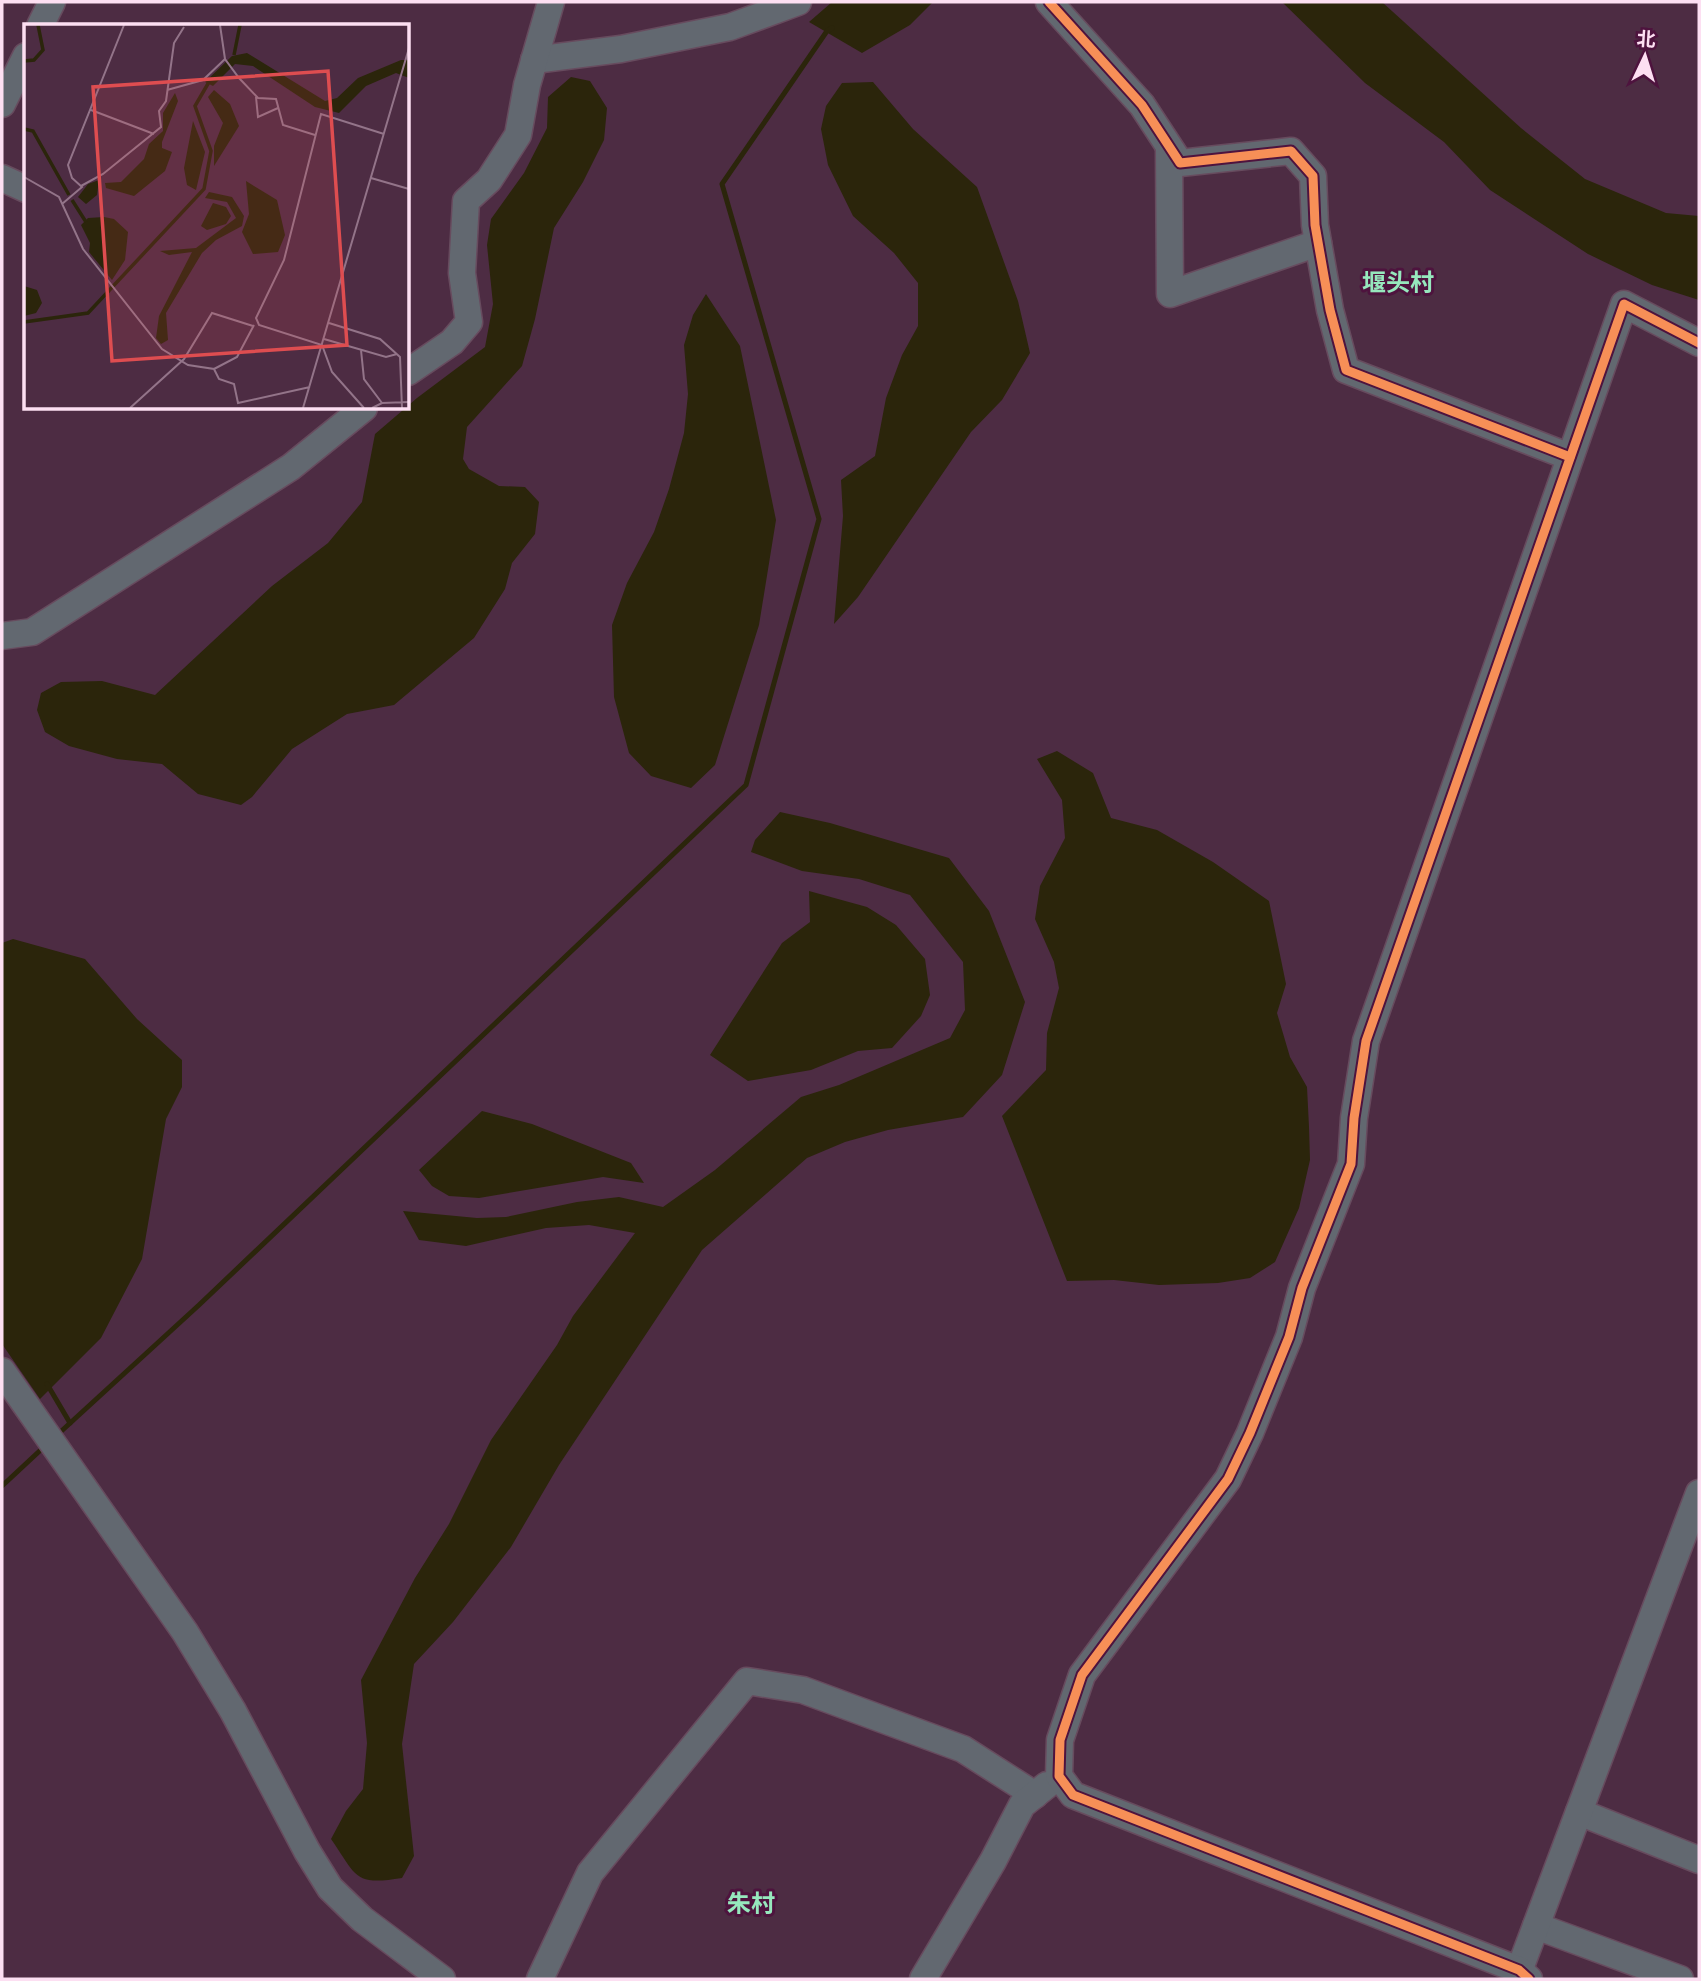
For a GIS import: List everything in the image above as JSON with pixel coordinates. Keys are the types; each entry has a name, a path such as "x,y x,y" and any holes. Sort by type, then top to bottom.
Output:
{"street":[{"path":"41,24 52,2"},
{"path":"410,366 452,342 469,322 462,273 466,201 489,180 518,135 534,60 551,2"},
{"path":"534,60 621,49 730,27 797,2"},
{"path":"1049,2 1142,105 1180,163 1290,151 1313,176 1318,243 1330,310 1346,370 1570,457"},
{"path":"2,104 24,60"},
{"path":"1169,149 1170,294 1318,243"},
{"path":"2,178 24,188"},
{"path":"1699,343 1624,304 1366,1041 1354,1118 1351,1164 1302,1288 1289,1337 1228,1479 1082,1675 1060,1740 1059,1776 1073,1795 1521,1976 1536,1926 1699,1493"},
{"path":"2,636 32,632 291,467 362,410"},
{"path":"2,1371 185,1632 233,1711 306,1851 330,1888 362,1919 442,1979"},
{"path":"540,1979 590,1873 747,1681 803,1690 963,1749 1035,1795"},
{"path":"923,1979 993,1861 1022,1805 1059,1776"},
{"path":"1579,1812 1699,1860"},
{"path":"1536,1926 1680,1979"}],"shaded area":[{"path":"832,2 933,2 910,25 862,53 809,22"},
{"path":"1282,2 1382,2 1521,128 1585,179 1666,213 1699,216 1699,300 1652,285 1588,254 1490,190 1444,142 1365,83"},
{"path":"571,77 590,81 607,108 604,140 583,182 554,228 522,366 467,427 463,459 469,469 499,486 525,487 539,502 535,534 512,563 505,589 474,638 394,705 347,714 292,749 252,797 241,805 198,794 162,764 117,759 69,746 45,732 37,710 41,693 61,682 102,681 155,695 272,586 328,543 362,502 375,434 403,410 410,410 410,404 417,398 485,347 493,304 487,245 491,219 524,173 547,128 548,97"},
{"path":"873,82 913,129 977,187 1018,301 1030,353 1002,400 971,432 858,597 834,624 843,516 841,480 875,456 886,398 902,355 918,326 918,283 894,253 853,216 828,165 821,129 826,106 842,83"},
{"path":"706,294 740,346 776,520 759,625 715,765 691,788 651,776 629,753 614,697 612,625 627,583 654,532 669,489 684,433 688,394 684,345 693,315"},
{"path":"1057,751 1093,773 1111,818 1157,830 1213,862 1269,901 1286,984 1277,1013 1290,1057 1307,1087 1310,1160 1299,1208 1275,1262 1250,1278 1218,1283 1159,1285 1114,1280 1067,1281 1002,1116 1046,1070 1047,1033 1059,988 1054,962 1035,919 1040,886 1065,838 1062,800 1037,759"},
{"path":"780,812 830,823 949,858 989,911 1025,1002 1002,1075 963,1117 888,1130 845,1142 807,1158 702,1250 559,1465 511,1547 453,1622 414,1664 402,1744 414,1856 402,1878 365,1879 352,1870 331,1839 346,1811 363,1789 367,1743 361,1680 415,1578 449,1524 491,1440 557,1345 573,1316 635,1233 589,1225 546,1228 466,1246 419,1240 403,1211 477,1218 506,1217 577,1202 619,1197 663,1207 715,1170 801,1097 839,1085 950,1038 965,1010 963,962 910,895 859,879 802,871 751,852 755,840"},
{"path":"809,891 867,907 896,925 925,959 930,995 921,1016 892,1048 858,1051 811,1070 748,1081 710,1055 782,943 810,922"},
{"path":"13,939 85,959 137,1019 182,1060 182,1087 166,1119 142,1259 101,1338 40,1399 2,1344 2,943"},
{"path":"482,1111 532,1124 631,1163 644,1183 603,1177 479,1198 449,1196 432,1186 419,1170"}],"waterway":[{"path":"56,1436 199,1305 746,785 819,519 722,184 827,31 832,28"},
{"path":"47,1384 70,1423"},
{"path":"2,1486 46,1445"}],"cycle path":[{"path":"1049,2 1142,105 1180,163 1291,151 1313,176 1315,225 1330,310 1346,370 1570,457"},
{"path":"1529,1979 1519,1970 1073,1795 1059,1776 1060,1740 1082,1675 1228,1479 1289,1337 1302,1288 1351,1164 1354,1118 1366,1041 1624,304 1699,343"}],"district":[{"name":"堰头村","path":"1398,283"},
{"name":"朱村","path":"751,1904"}]}
